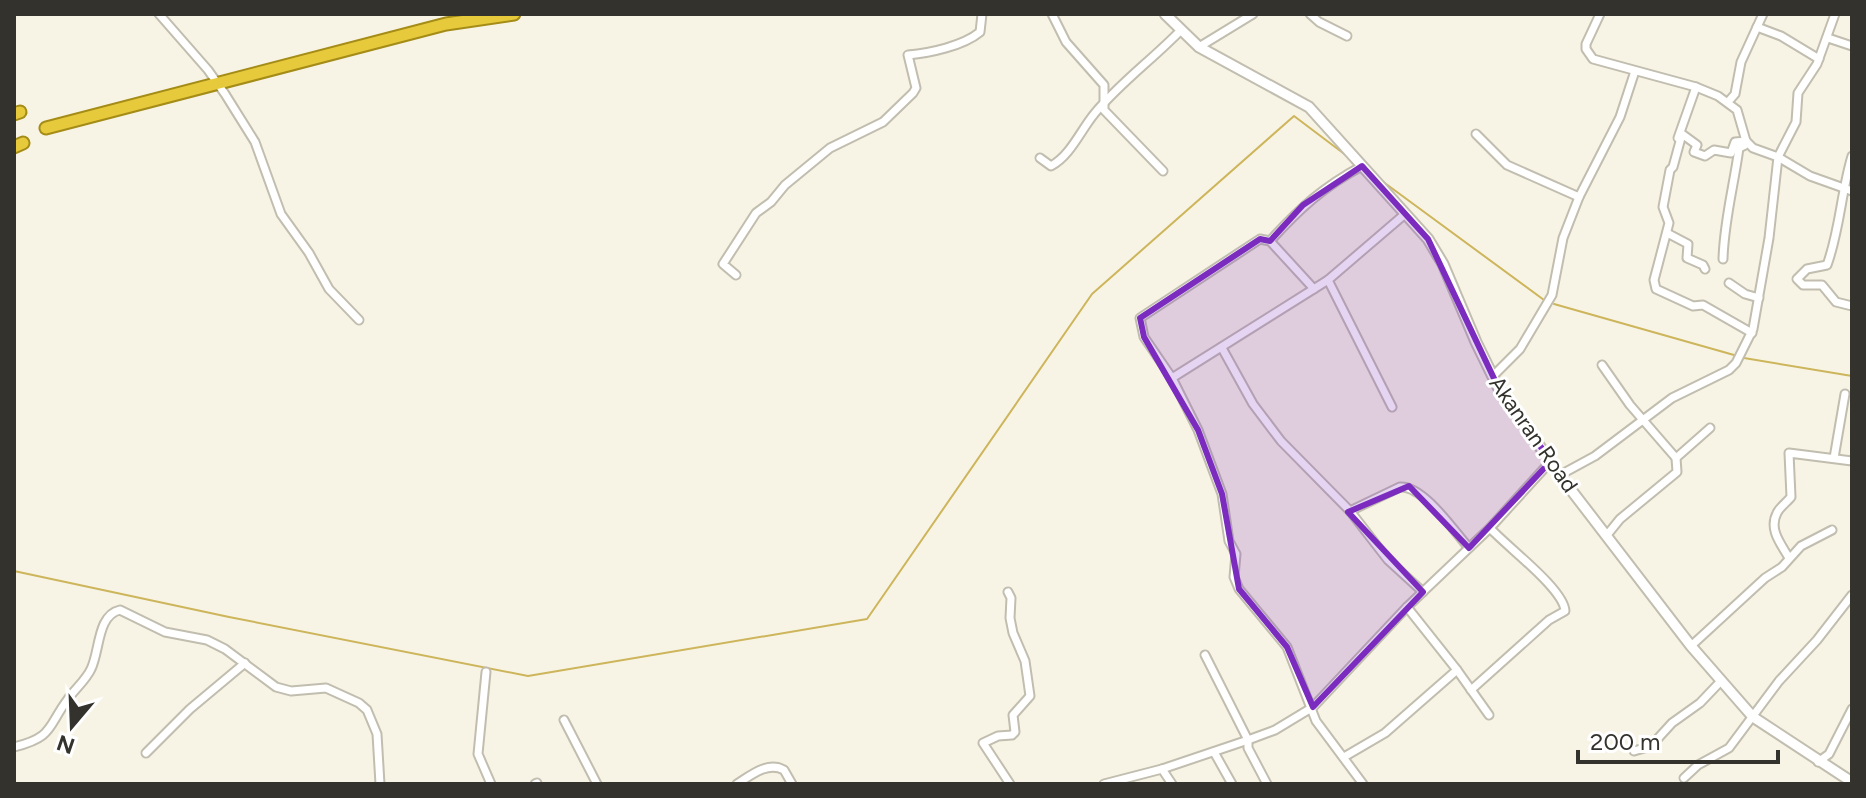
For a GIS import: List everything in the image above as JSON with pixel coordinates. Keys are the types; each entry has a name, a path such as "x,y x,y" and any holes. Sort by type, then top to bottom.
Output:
{"highway":[{"path":"46,128 446,24 514,14"}],"main road":[{"name":"Akanran Road","path":"1165,14 1199,47 1309,107 1428,239 1443,264 1499,389 1560,475 1691,646 1753,717 1852,782"}],"street":[{"path":"159,14 225,94 255,142 281,214 309,253 329,289 359,320"},
{"path":"736,275 723,264 756,213 810,163 830,148 875,128 913,93 916,88 908,55 922,54 973,38 980,32 982,14"},
{"path":"1052,14 1066,42 1104,85 1104,110 1163,171"},
{"path":"1199,47 1253,14"},
{"path":"1310,14 1347,36"},
{"path":"1600,14 1586,44 1587,53 1597,61 1696,87 1728,102 1737,110 1746,141 1753,148 1778,157 1810,176 1849,190"},
{"path":"1728,102 1735,94 1741,62 1763,14"},
{"path":"1560,475 1595,456 1683,391 1729,370 1736,363 1752,333 1778,157 1796,122 1798,93 1819,59 1835,14"},
{"path":"1757,27 1781,36 1819,59"},
{"path":"1040,158 1051,166 1066,154 1096,111 1181,30"},
{"path":"1828,38 1852,46"},
{"path":"1493,376 1520,349 1552,295 1559,254 1579,197 1620,117 1635,71"},
{"path":"1696,87 1678,140 1663,207 1669,223 1656,270 1656,289 1693,306 1703,305 1752,333"},
{"path":"1476,134 1507,165 1579,197"},
{"path":"1678,140 1682,134 1691,139 1697,145 1694,152 1705,156 1714,150 1731,153 1735,142 1746,141"},
{"path":"1723,259 1724,230 1739,148 1746,141"},
{"path":"1852,156 1849,190 1827,265 1810,267 1797,279 1803,285 1822,285 1836,302 1852,306"},
{"path":"1270,241 1303,205 1362,166"},
{"path":"1172,378 1328,280 1405,214"},
{"path":"1667,233 1688,244 1687,258 1705,269"},
{"path":"1314,289 1270,241 1260,239 1140,318 1144,337 1172,378 1198,430 1222,494 1229,541 1236,554 1234,577 1239,589 1287,647 1316,721 1363,784"},
{"path":"1328,280 1392,407"},
{"path":"1729,283 1745,294 1759,298"},
{"path":"1222,348 1253,404 1281,441 1350,511 1388,560 1423,592"},
{"path":"1602,365 1676,458 1677,472 1620,519 1607,535"},
{"path":"1834,458 1845,394"},
{"path":"1676,458 1710,428"},
{"path":"1789,558 1777,542 1775,527 1776,514 1791,497 1789,453 1852,461"},
{"path":"1104,784 1162,769 1248,740 1275,730 1313,707 1407,607 1490,528 1551,461"},
{"path":"1350,511 1400,487 1409,486 1424,497 1469,548"},
{"path":"1471,690 1549,620 1565,611 1562,600 1540,574 1490,528"},
{"path":"1691,646 1765,578 1782,567 1801,546 1832,530"},
{"path":"1008,592 1013,633 1025,661 1030,696 1013,715 1015,732 1012,735 998,736 983,743 1010,784"},
{"path":"1684,778 1698,765 1729,748 1779,681 1817,640 1852,595"},
{"path":"1407,607 1489,715"},
{"path":"14,747 45,734 54,724 66,702 91,670 105,622 116,610 165,632 207,640 276,687 291,691 326,688 359,703 367,710 377,734 380,784"},
{"path":"1205,655 1267,784"},
{"path":"146,753 190,709 245,663"},
{"path":"1344,757 1385,733 1457,670"},
{"path":"486,672 478,754 491,784"},
{"path":"1634,751 1651,746 1672,723 1700,703 1720,682"},
{"path":"1818,762 1829,754 1852,709"},
{"path":"564,720 597,784"},
{"path":"1214,752 1232,784"},
{"path":"737,784 763,769 778,767 784,770 792,784"},
{"path":"1162,769 1172,784"}],"highlighted area":[{"path":"1362,166 1428,239 1499,389 1551,461 1469,548 1409,486 1348,512 1423,592 1313,707 1287,647 1239,589 1222,494 1198,430 1144,337 1140,318 1260,239 1270,241 1303,205"}],"waterway":[{"path":"14,571 528,676 867,619 1092,294 1294,116 1347,156"},
{"path":"1382,181 1544,300"},
{"path":"1554,304 1734,355"},
{"path":"1744,358 1852,376"}]}
